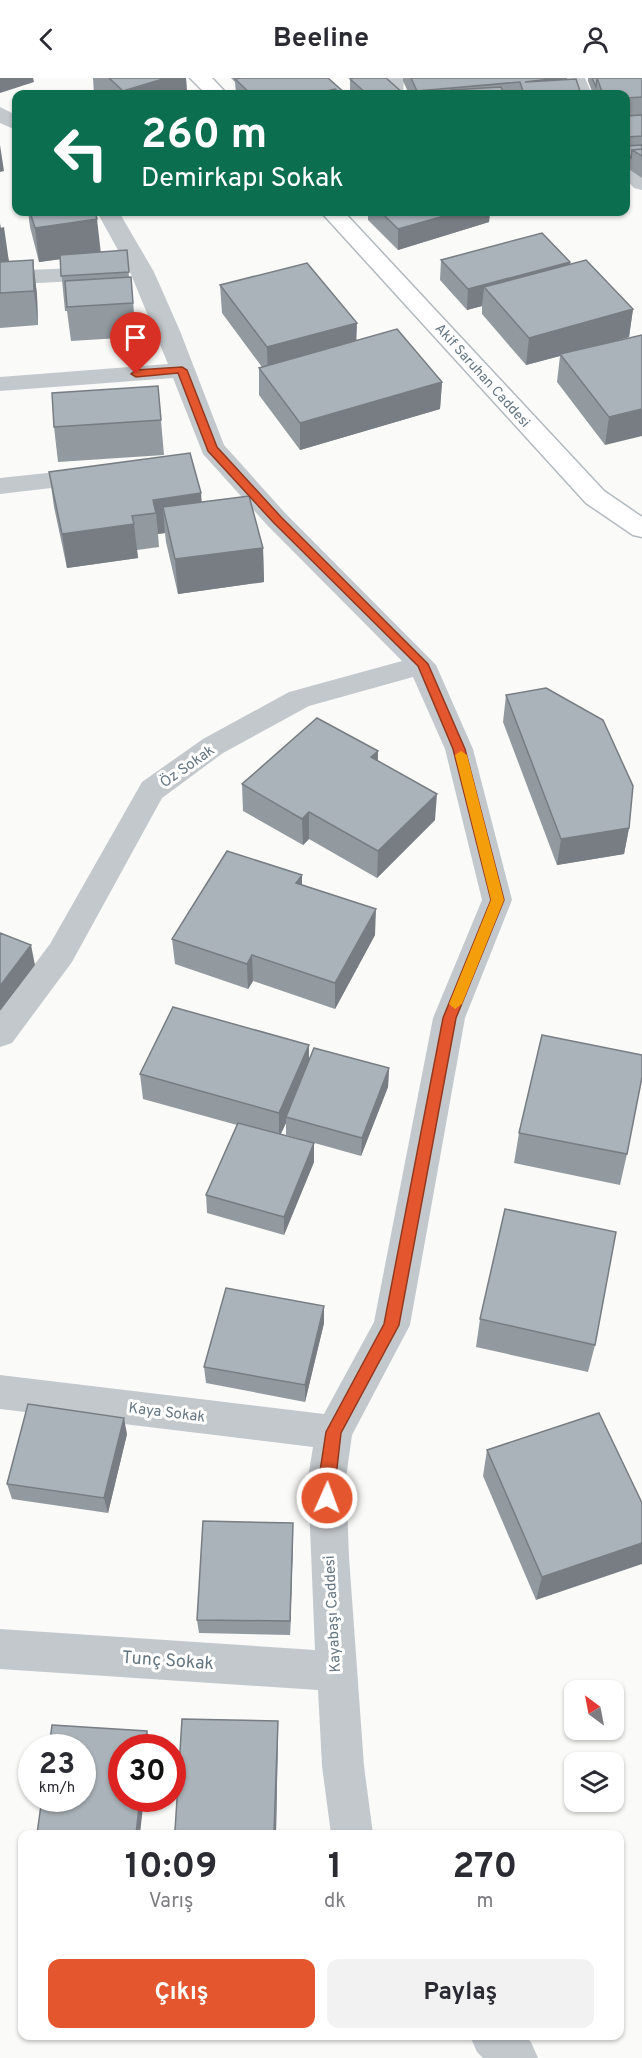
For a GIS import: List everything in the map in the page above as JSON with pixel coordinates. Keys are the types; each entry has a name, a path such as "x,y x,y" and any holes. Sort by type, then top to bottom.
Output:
{"street":[{"path":"200,78 213,90"},
{"path":"630,172 642,183"},
{"name":"Kayabaşı Caddesi","path":"110,216 142,272 212,448 215,466 277,520 423,664 459,749 497,900 450,1018 392,1325 334,1432 327,1478 335,1671 343,1766 351,1830"},
{"name":"Akif Saruhan Caddesi","path":"336,216 573,474 595,496 642,529"},
{"path":"0,278 142,272"},
{"path":"0,384 182,370"},
{"path":"0,486 119,474"},
{"name":"Öz Sokak","path":"0,1034 61,953 114,854 152,790 213,746 299,699 423,664"},
{"name":"Kaya Sokak","path":"0,1392 334,1432"},
{"name":"Tunç Sokak","path":"0,1649 335,1671"},
{"path":"498,2040 516,2058"}],"building":[{"path":"109,78 166,78 126,90 122,90"},
{"path":"328,78 342,90 247,90 235,79"},
{"path":"386,78 400,90 362,90 350,79"},
{"path":"411,78 558,78 525,82 576,79 580,90 523,90 520,82 417,90"},
{"path":"597,78 642,78 642,97 630,98 630,90 602,90"},
{"path":"501,87 502,90 451,90"},
{"path":"642,115 642,136 630,137 630,116"},
{"path":"642,145 642,149 632,150 631,159 630,156 630,146"},
{"path":"642,149 642,156 632,150"},
{"path":"31,216 96,216 97,219 35,228"},
{"path":"385,216 444,216 398,229"},
{"path":"542,233 570,262 468,289 441,260"},
{"path":"127,250 129,272 61,276 60,255"},
{"path":"33,260 34,291 0,293 0,262"},
{"path":"586,260 633,309 529,338 484,287"},
{"path":"307,263 357,323 267,347 220,285"},
{"path":"131,277 133,303 67,307 65,281"},
{"path":"397,329 442,382 300,423 259,368"},
{"path":"642,335 642,409 609,417 560,354"},
{"path":"158,386 161,420 54,427 52,393"},
{"path":"190,453 201,493 153,500 156,513 132,516 134,524 62,534 49,472"},
{"path":"249,496 263,548 175,559 163,507"},
{"path":"546,688 603,720 633,786 629,828 561,839 506,695"},
{"path":"317,718 378,751 371,757 437,794 378,851 309,812 302,819 242,784"},
{"path":"227,851 302,875 296,883 376,909 335,983 252,955 247,964 172,939"},
{"path":"0,933 31,945 0,986"},
{"path":"173,1007 309,1045 279,1113 140,1074"},
{"path":"542,1035 642,1055 642,1077 627,1154 519,1133"},
{"path":"314,1048 389,1068 362,1138 286,1117"},
{"path":"238,1123 314,1143 284,1217 206,1195"},
{"path":"505,1209 616,1232 595,1345 480,1319"},
{"path":"226,1288 324,1306 305,1385 204,1367"},
{"path":"28,1404 124,1418 104,1498 7,1484"},
{"path":"599,1413 642,1503 642,1543 542,1577 487,1450"},
{"path":"203,1521 293,1523 290,1621 197,1620"},
{"path":"182,1719 278,1721 274,1830 175,1830 176,1812 186,1812 186,1734 181,1734"},
{"path":"52,1725 147,1731 147,1734 108,1734 108,1812 138,1812 136,1830 38,1830 40,1812 96,1812 96,1734 51,1734"}],"slow traffic":[{"path":"455,1004 497,900 461,755"}],"route":[{"path":"136,374 182,370 212,448 277,520 423,664 459,749 497,900 450,1018 392,1325 334,1432 327,1478 327,1498"}]}
